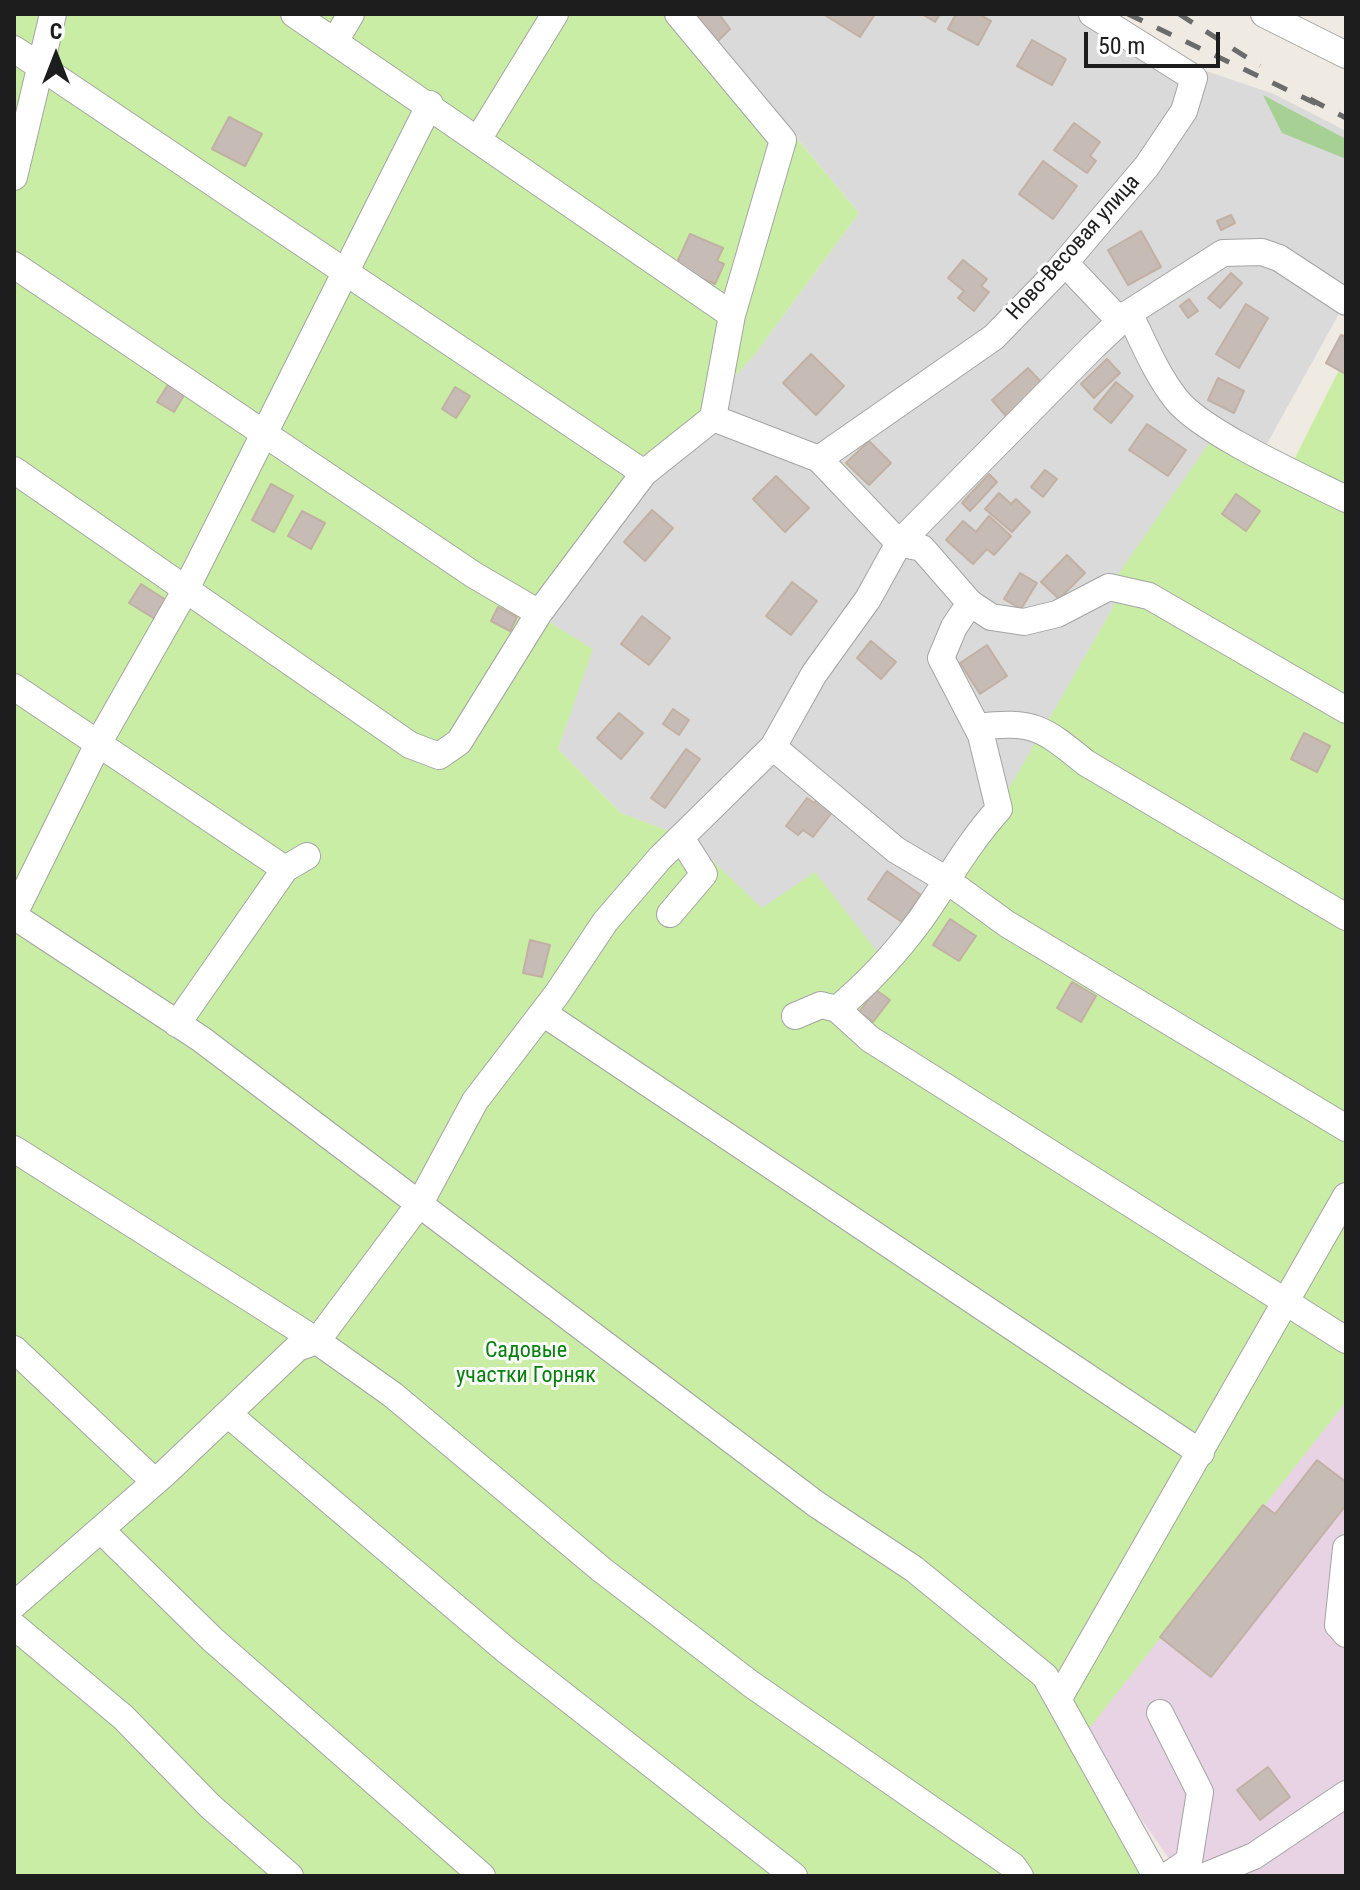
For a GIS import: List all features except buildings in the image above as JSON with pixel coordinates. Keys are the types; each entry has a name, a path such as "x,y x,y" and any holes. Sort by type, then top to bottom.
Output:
{"street":[{"path":"14,177 53,14"},
{"path":"294,14 430,104 732,315"},
{"path":"335,41 351,14"},
{"path":"479,138 555,14"},
{"path":"14,470 410,745 439,756 459,742 539,613 644,473 713,418 732,315 783,140 678,14"},
{"name":"Ново-Весовая улица","path":"819,459 994,337 1065,263 1147,166 1184,111 1194,78 1092,14"},
{"path":"1264,14 1346,55"},
{"path":"14,49 644,473"},
{"path":"430,104 185,591 99,742 14,915 177,1024 420,1203 816,1504 914,1569 1045,1676 1156,1876"},
{"path":"14,1605 155,1482 297,1348 317,1341 420,1203 475,1101 543,1013 605,922 681,838 773,747 814,674 868,599 899,543 1124,317 1223,253 1262,252 1279,258 1346,302"},
{"path":"1065,263 1124,317 1177,401 1245,446 1346,499"},
{"path":"14,265 474,575 539,613"},
{"path":"713,418 819,459 899,543 922,548 970,603 991,617 1024,622 1057,614 1109,587 1149,596 1346,710"},
{"path":"837,1009 864,987 921,919 945,879 999,809 977,727 941,658 954,627 970,603"},
{"path":"14,687 296,863 177,1024"},
{"path":"977,727 1014,723 1047,731 1086,763 1346,917"},
{"path":"773,747 896,850 945,879 1020,932 1346,1128"},
{"path":"670,914 704,874 681,838"},
{"path":"795,1016 821,1005 837,1009 870,1039 1346,1340"},
{"path":"543,1013 1201,1453"},
{"path":"14,1149 317,1341 457,1445 602,1570 701,1646 1013,1866 1020,1876"},
{"path":"1059,1698 1346,1196"},
{"path":"14,1349 155,1482"},
{"path":"228,1414 507,1651 794,1876"},
{"path":"101,1530 212,1639 482,1876"},
{"path":"1346,1548 1338,1625 1346,1634"},
{"path":"14,1626 123,1717 211,1807 290,1876"},
{"path":"1160,1713 1200,1792 1189,1861 1167,1876"},
{"path":"1205,1876 1254,1856 1346,1794"}],"shaded area":[{"path":"719,14 1110,14 1200,69 1274,94 1346,131 1346,301 1263,451 1118,599 969,859 883,959 762,909 690,839 621,813 558,749 592,649 544,619 647,476 755,354 859,213 717,42 730,29"},
{"path":"1346,1401 1346,1876 1181,1876 1083,1735"}],"green space":[{"name":"Садовые участки Горняк","path":"14,14 665,14 799,141 859,213 755,354 647,476 544,619 593,649 558,749 621,813 690,839 762,908 815,872 883,959 969,858 1118,599 1119,573 1214,436 1294,460 1346,356 1346,1402 1084,1735 1151,1870 1139,1876 14,1876"},
{"path":"1263,95 1346,139 1346,159 1282,133"}],"railway":[{"path":"1128,14 1317,104"},
{"path":"1179,14 1260,66"},
{"path":"1310,99 1346,118"}]}
